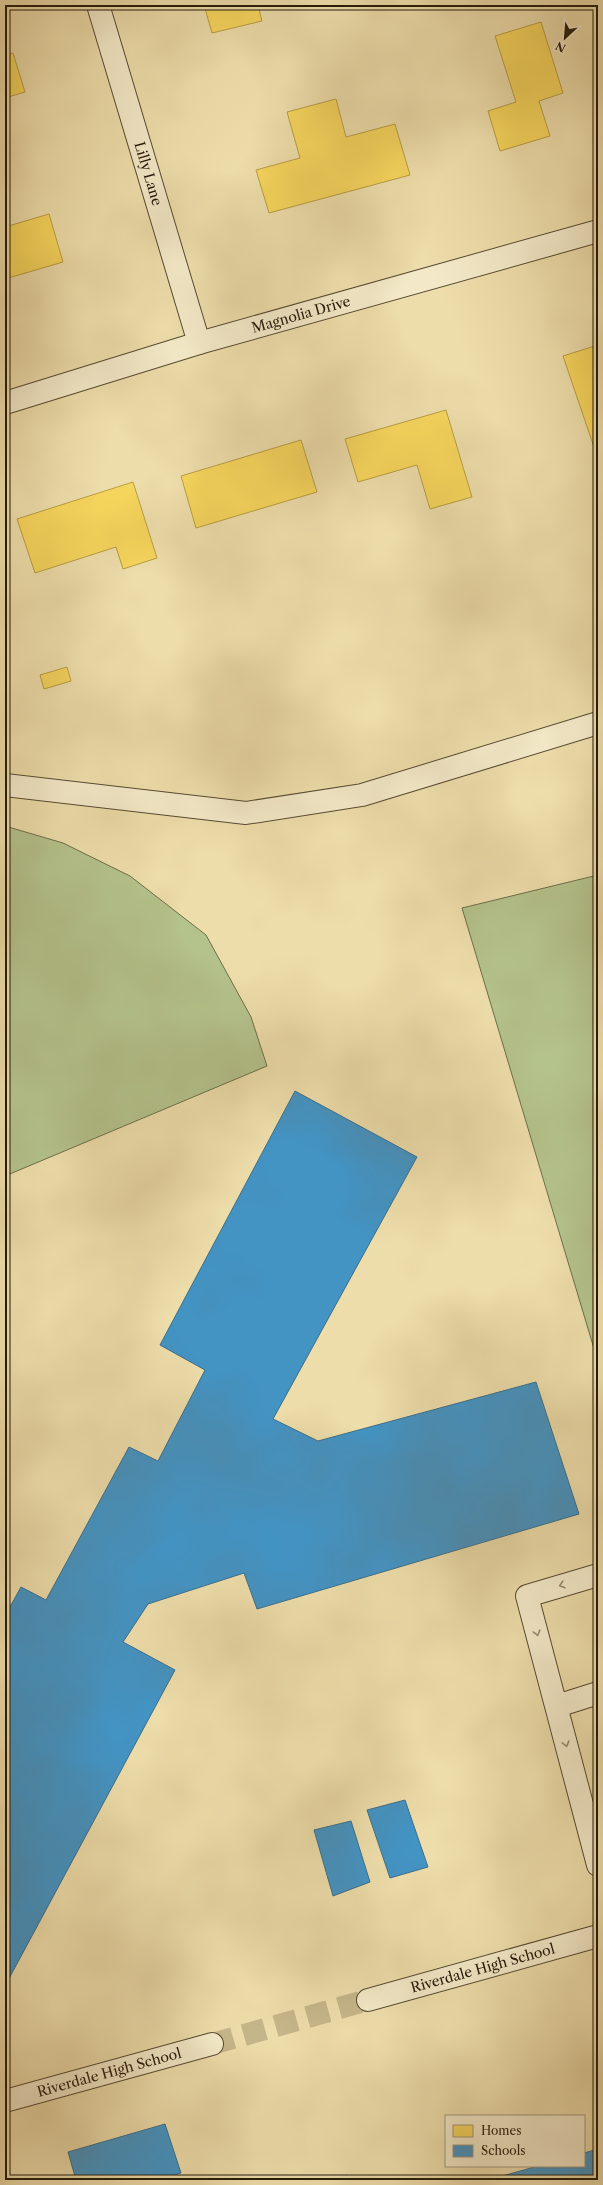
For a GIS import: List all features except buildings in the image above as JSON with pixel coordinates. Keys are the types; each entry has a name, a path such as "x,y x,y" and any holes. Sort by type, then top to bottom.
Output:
{"street":[{"name":"Lilly Lane","path":"98,5 199,343"},
{"name":"Magnolia Drive","path":"5,403 199,343 598,231"},
{"path":"5,785 246,813 362,795 598,723"},
{"path":"598,1575 527,1596 557,1706 589,1794 598,1865"},
{"path":"557,1706 598,1694"},
{"name":"Riverdale High School","path":"368,2000 598,1936"},
{"name":"Riverdale High School","path":"5,2101 212,2044"}],"green space":[{"path":"5,826 63,843 130,876 206,935 251,1017 267,1066 5,1176"},
{"path":"598,875 598,1362 462,908"}],"tunnel":[{"path":"212,2044 368,2000"}]}
